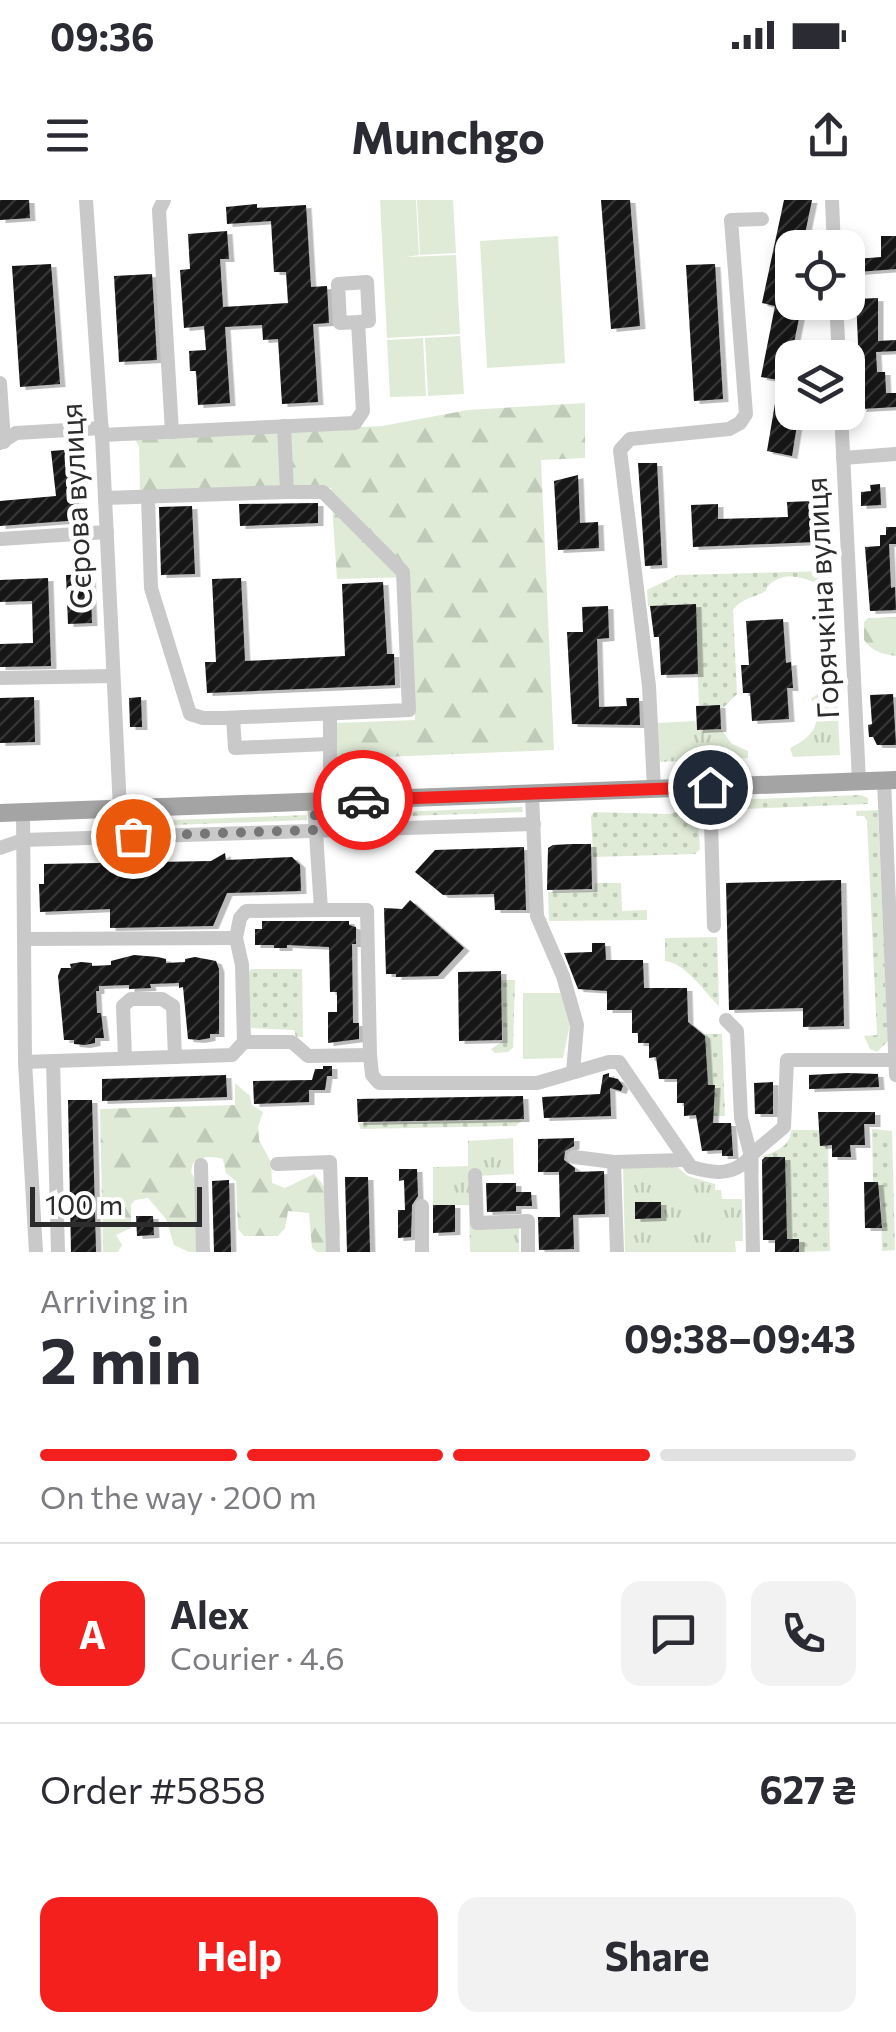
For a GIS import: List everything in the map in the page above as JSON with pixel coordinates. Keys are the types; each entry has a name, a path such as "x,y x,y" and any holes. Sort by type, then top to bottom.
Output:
{"main road":[{"path":"0,813 890,780"}],"street":[{"name":"Сєрова вулиця","path":"86,200 102,432 120,810"},
{"path":"164,200 159,210 172,432"},
{"path":"832,200 833,230"},
{"path":"654,789 649,686 620,450 630,440 729,429 744,419 732,220 762,219"},
{"path":"2,443 16,433 172,432 355,423 362,418 358,322"},
{"path":"0,384 2,443"},
{"path":"284,426 287,492"},
{"name":"Горячкіна вулиця","path":"842,430 844,614 859,781"},
{"path":"843,458 896,454"},
{"path":"105,498 323,492 403,572 409,710 234,718 190,714 151,588 148,497"},
{"path":"0,540 106,532"},
{"path":"0,678 113,676"},
{"path":"321,910 316,830 330,715"},
{"path":"234,718 235,748 328,744"},
{"path":"890,780 896,1075"},
{"path":"710,787 714,926"},
{"path":"532,794 537,916 563,976 577,1025 573,1072"},
{"path":"23,812 26,1062 36,1252"},
{"path":"0,848 24,840 534,824"},
{"path":"26,1062 232,1056 244,1042 242,966 236,938 240,918 246,912 321,910 367,910 372,1075 385,1086 537,1083 618,1062 683,1160 705,1172 726,1173 744,1165 784,1127 788,1060 896,1060"},
{"path":"26,939 236,938"},
{"path":"125,1058 124,1006 131,999 162,998 174,1006 175,1057"},
{"path":"726,1020 737,1031 741,1118 751,1156 753,1252"},
{"path":"244,1042 292,1042 308,1056 370,1055"},
{"path":"53,1061 58,1252"},
{"path":"574,1157 614,1162 683,1160"},
{"path":"277,1164 330,1162 332,1252"},
{"path":"614,1162 617,1252"},
{"path":"201,1166 202,1252"},
{"path":"474,1176 477,1223 528,1221 528,1252"},
{"path":"422,1206 422,1252"}],"green space":[{"path":"380,200 416,200 419,255 406,257 456,255 460,334 387,338"},
{"path":"417,200 453,200 456,253 420,255"},
{"path":"558,236 565,363 487,368 480,241"},
{"path":"460,336 464,394 428,396 425,338"},
{"path":"423,338 426,396 390,397 387,340"},
{"path":"585,403 585,458 541,460 554,750 337,759 336,723 415,720 409,577 337,579 331,488 140,493 139,446 133,437 382,426 468,410"},
{"path":"833,573 835,588 830,591 810,581 786,577 736,606 733,610 737,694 722,709 719,705 699,705 695,604 648,606 647,590 678,575"},
{"path":"896,617 896,656 878,652 864,640 864,622 868,618"},
{"path":"836,679 840,755 793,757 790,748 810,734 816,722 811,699"},
{"path":"695,721 697,730 721,729 732,744 748,751 748,758 658,762 657,723"},
{"path":"861,795 868,798 868,804 720,810 729,800"},
{"path":"522,807 523,812 322,819 322,815"},
{"path":"685,808 697,814 700,849 695,854 593,857 594,812 670,814"},
{"path":"878,810 888,1041 877,1052 870,1049 864,1036 877,1035 867,821 864,816 857,816 856,811"},
{"path":"307,815 307,820 171,825 171,820"},
{"path":"595,883 621,883 622,911 647,910 647,920 549,921 548,892 594,891"},
{"path":"717,937 719,1006 687,972 665,961 665,938"},
{"path":"251,969 302,969 303,1037 296,1037 294,1030 251,1028 247,975"},
{"path":"501,980 515,980 513,1048 495,1053 491,1049 503,1041"},
{"path":"523,993 563,993 570,1024 563,1058 523,1059"},
{"path":"705,1034 722,1034 725,1116 713,1116 712,1090 706,1082"},
{"path":"235,1083 250,1096 252,1105 263,1112 259,1140 271,1162 272,1183 285,1188 314,1174 328,1191 340,1222 333,1252 312,1248 309,1213 288,1211 285,1228 278,1236 244,1236 238,1229 236,1181 226,1173 223,1159 211,1157 193,1163 191,1172 200,1188 201,1252 189,1252 174,1245 166,1219 148,1198 135,1200 131,1205 131,1228 116,1235 122,1245 118,1252 103,1252 100,1109 235,1105"},
{"path":"522,1120 516,1126 361,1129 358,1123"},
{"path":"872,1129 892,1131 895,1250 882,1251 881,1201 878,1182 873,1182"},
{"path":"791,1130 819,1130 820,1145 828,1145 830,1251 799,1252 799,1239 787,1239 785,1157 760,1157 784,1146"},
{"path":"513,1138 514,1174 478,1176 478,1225 519,1226 519,1252 470,1252 469,1205 433,1205 433,1167 468,1166 468,1141"},
{"path":"675,1165 688,1176 715,1184 722,1199 742,1199 743,1241 735,1241 736,1252 625,1252 623,1166"}],"building":[{"path":"0,200 29,200 30,218 0,220"},
{"path":"601,200 630,200 640,326 611,329"},
{"path":"784,200 812,200 806,230 778,230"},
{"path":"257,204 257,208 306,205 311,287 327,286 329,323 313,324 318,402 282,404 278,339 263,340 262,325 225,327 230,403 198,405 196,371 190,371 189,351 206,350 204,326 184,328 180,270 190,269 188,234 227,231 229,259 220,259 223,307 288,303 286,272 274,272 271,221 227,224 226,207"},
{"path":"881,236 896,236 896,269 865,271 865,258 881,257"},
{"path":"775,242 775,306 762,303"},
{"path":"51,264 60,384 20,387 12,266"},
{"path":"715,264 723,399 694,401 686,265"},
{"path":"152,274 157,360 119,362 114,276"},
{"path":"878,298 878,341 896,340 896,351 876,352 877,372 885,372 886,393 896,393 896,407 865,409 865,340 858,340 857,320 865,320 865,299"},
{"path":"775,306 775,320 799,320 795,340 775,340 775,379 761,377"},
{"path":"775,404 775,430 796,430 792,456 767,451"},
{"path":"76,449 80,520 0,526 0,501 56,496 51,451"},
{"path":"638,463 657,463 662,565 645,566"},
{"path":"578,475 580,523 598,522 599,548 558,550 554,481"},
{"path":"880,484 881,505 861,506 861,492"},
{"path":"814,501 816,542 693,547 691,505 718,504 718,519 788,517 787,502"},
{"path":"318,503 318,523 240,526 239,504"},
{"path":"192,506 195,574 161,575 159,507"},
{"path":"886,527 896,527 896,544 889,544 896,610 870,611 865,547 880,546 880,535 886,535"},
{"path":"90,574 92,623 68,624 66,575"},
{"path":"48,578 51,666 0,667 0,644 33,643 32,601 0,602 0,580"},
{"path":"241,578 245,661 345,656 342,584 383,582 387,654 394,654 395,685 207,693 205,662 216,662 212,579"},
{"path":"696,604 698,674 661,675 659,637 654,637 650,606"},
{"path":"608,606 609,638 597,639 599,707 627,706 626,698 639,698 640,725 572,724 567,632 583,632 582,607"},
{"path":"783,619 786,663 791,662 793,688 787,688 789,719 752,721 750,693 743,693 741,665 749,665 746,621"},
{"path":"893,694 896,745 877,745 869,737 870,695"},
{"path":"34,697 35,742 0,743 0,698"},
{"path":"141,697 142,727 130,727 129,698"},
{"path":"720,705 721,729 697,730 696,706"},
{"path":"591,844 592,889 547,890 548,848"},
{"path":"524,847 526,910 495,910 494,894 443,895 415,872 435,850"},
{"path":"225,853 226,860 292,857 300,865 301,891 227,893 213,926 110,928 110,909 40,912 39,884 44,884 44,864 211,861"},
{"path":"841,880 844,1026 803,1027 803,1008 729,1010 726,883"},
{"path":"410,900 464,948 438,976 386,974 384,908 402,909"},
{"path":"262,921 349,921 349,925 356,927 356,944 352,944 353,1023 359,1023 359,1039 328,1043 328,1012 337,1012 337,992 330,992 329,947 255,945 255,929 262,929"},
{"path":"592,943 605,943 606,960 643,960 644,988 687,988 688,1022 705,1036 708,1085 715,1085 713,1123 731,1123 733,1156 722,1156 722,1150 702,1151 696,1115 684,1116 684,1103 677,1103 677,1079 659,1079 656,1057 649,1058 649,1043 638,1043 638,1033 632,1033 632,1010 607,1010 607,991 578,989 564,953 592,952"},
{"path":"134,955 166,959 166,963 195,957 216,961 219,1034 188,1039 183,987 179,988 179,983 150,984 151,988 129,989 129,985 99,986 97,1013 101,1013 104,1038 95,1038 95,1043 85,1045 64,1040 58,976 61,968 81,962 111,965 111,961"},
{"path":"501,971 502,1040 459,1041 458,972"},
{"path":"332,1066 332,1076 327,1076 325,1090 309,1090 309,1102 254,1104 253,1081 312,1080 315,1069"},
{"path":"609,1073 623,1086 621,1091 610,1088 611,1116 544,1118 542,1097 600,1094 603,1075"},
{"path":"878,1074 879,1087 809,1089 809,1075"},
{"path":"226,1075 227,1097 102,1101 102,1079"},
{"path":"773,1082 773,1114 755,1114 754,1083"},
{"path":"523,1096 524,1119 358,1122 357,1099"},
{"path":"68,1100 92,1100 96,1252 71,1252"},
{"path":"818,1112 875,1112 875,1124 864,1124 865,1145 850,1145 851,1157 832,1157 832,1145 820,1146"},
{"path":"574,1138 574,1146 565,1151 564,1160 575,1172 604,1171 605,1214 573,1215 574,1249 539,1250 538,1217 560,1217 559,1172 538,1172 538,1139"},
{"path":"765,1157 785,1157 787,1239 799,1239 799,1252 775,1252 775,1240 763,1240"},
{"path":"399,1169 417,1169 418,1196 412,1205 411,1237 398,1238 398,1210 405,1210 404,1180 399,1181"},
{"path":"345,1177 368,1177 370,1252 347,1252"},
{"path":"229,1180 231,1252 214,1252 212,1181"},
{"path":"864,1182 878,1182 882,1228 865,1228"},
{"path":"486,1183 516,1183 516,1192 531,1192 532,1206 487,1212"},
{"path":"635,1202 661,1202 661,1218 635,1219"},
{"path":"433,1205 455,1205 455,1232 433,1233"},
{"path":"136,1216 153,1216 154,1235 137,1236"}],"way so far":[{"path":"133,836 316,830 314,802 363,800"}],"route":[{"path":"363,800 710,787"}]}
